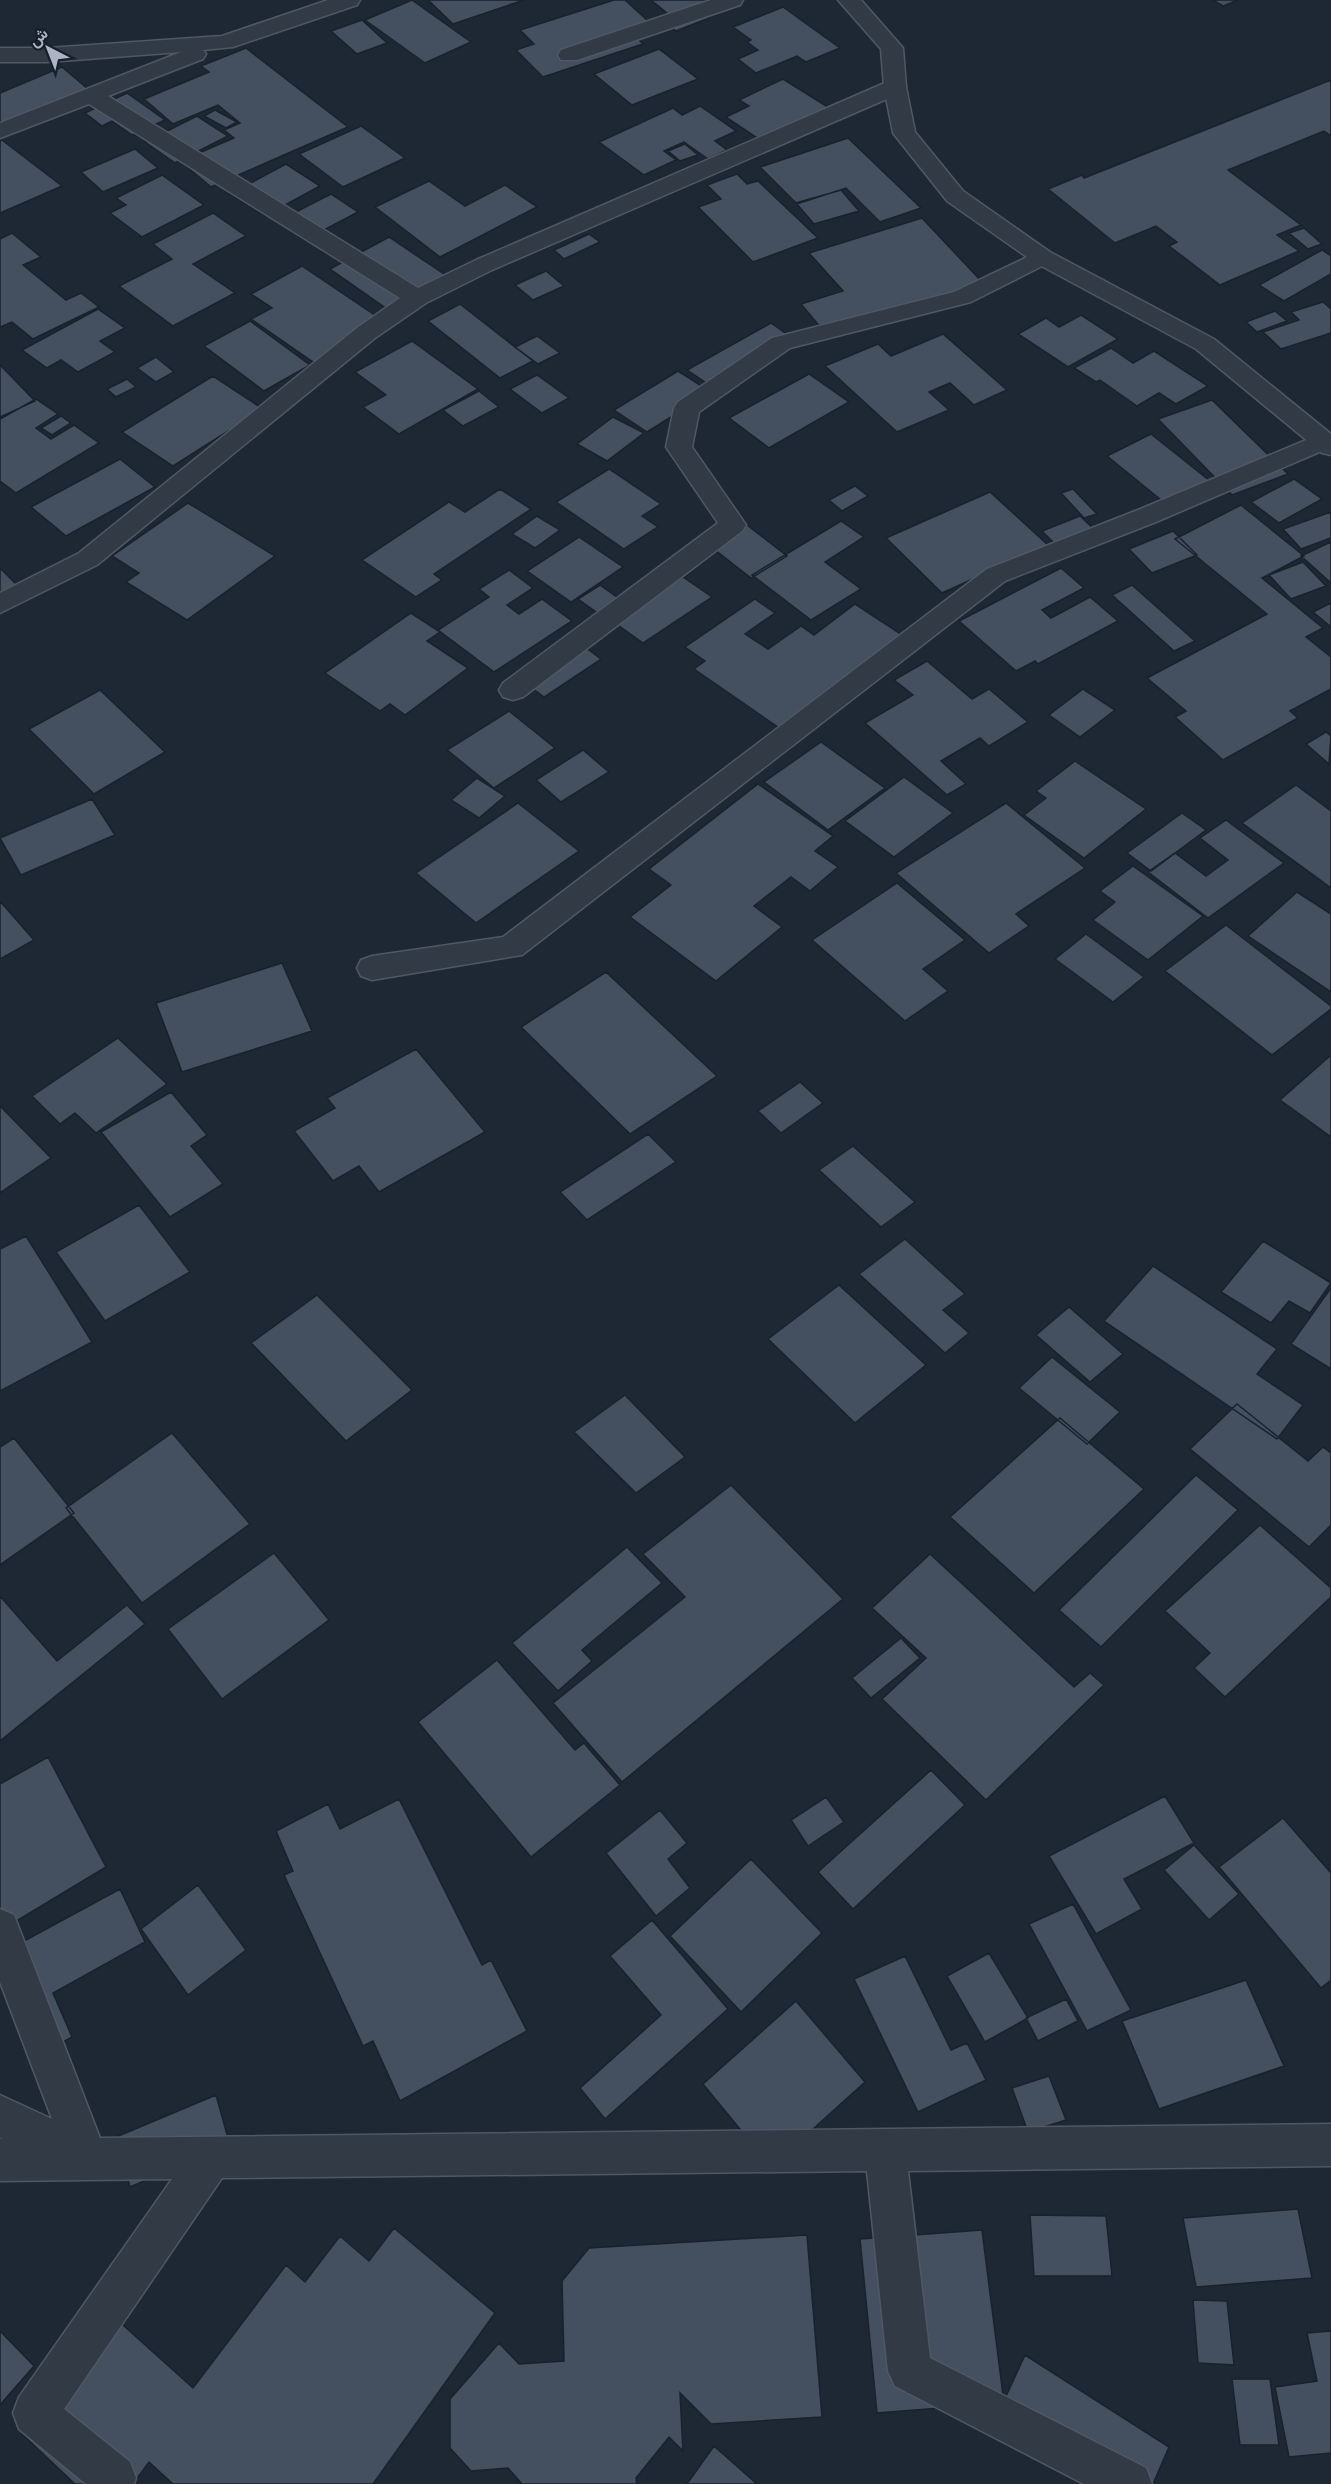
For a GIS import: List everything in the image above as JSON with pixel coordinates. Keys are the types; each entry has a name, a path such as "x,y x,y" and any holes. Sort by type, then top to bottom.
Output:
{"street":[{"path":"0,131 225,42 349,0"},
{"path":"569,55 732,0"},
{"path":"372,968 511,947 996,575 1327,444 1205,344 1042,257 955,196 904,133 895,87 891,48 849,0"},
{"path":"0,55 48,55 225,42"},
{"path":"0,604 88,560 366,333 417,298 484,265 895,87"},
{"path":"90,95 417,298"},
{"path":"513,690 733,525 679,447 687,408 781,343 962,297 1042,257"},
{"path":"0,1929 87,2158"},
{"path":"0,2116 87,2158"},
{"path":"0,2160 1331,2145"},
{"path":"885,2150 910,2371 1130,2484"},
{"path":"109,2484 114,2478 35,2414 212,2157"}],"building":[{"path":"412,0 471,42 425,63 365,20"},
{"path":"428,0 524,0 453,24"},
{"path":"614,0 625,0 658,30 636,37 643,44 543,77 516,50 534,44 520,30"},
{"path":"651,0 720,0 673,18"},
{"path":"1213,0 1238,0 1223,6"},
{"path":"783,7 840,48 806,62 797,56 756,73 738,59 758,50 747,42 751,40 733,27"},
{"path":"697,10 709,18 676,31 665,23"},
{"path":"362,20 387,43 357,54 331,31"},
{"path":"246,48 348,127 211,187 180,161 234,138 224,130 240,123 218,105 173,124 144,99 209,72 201,66"},
{"path":"659,49 698,79 632,105 594,74"},
{"path":"62,67 88,89 0,132 0,93"},
{"path":"783,79 831,109 765,143 726,117 749,106 739,100"},
{"path":"1331,80 1331,136 1324,131 1228,170 1301,225 1277,235 1299,251 1220,285 1169,246 1177,242 1156,226 1115,243 1048,189 1082,175 1084,178"},
{"path":"127,93 165,120 132,135 112,121 102,126 85,113"},
{"path":"700,106 736,131 715,141 727,150 708,159 684,142 664,151 676,160 644,175 599,142 673,108 682,115"},
{"path":"215,110 237,122 226,128 204,116"},
{"path":"197,116 228,136 175,163 145,142"},
{"path":"361,126 405,158 343,187 299,154"},
{"path":"848,138 921,208 880,222 846,188 797,204 760,167"},
{"path":"2,140 62,186 0,213 0,141"},
{"path":"685,144 698,155 680,161 668,151"},
{"path":"135,149 158,168 103,192 81,172"},
{"path":"286,164 320,186 265,216 230,194"},
{"path":"737,174 747,184 758,181 818,238 753,262 698,207 721,199 707,185"},
{"path":"162,175 204,205 142,237 110,213 126,205 116,198"},
{"path":"429,181 465,206 505,185 537,207 440,257 375,207"},
{"path":"841,190 859,211 814,224 796,203"},
{"path":"331,194 358,212 305,240 278,221"},
{"path":"213,213 246,236 193,264 235,293 173,326 119,286 172,259 153,244"},
{"path":"922,218 984,284 826,334 801,304 843,291 809,253"},
{"path":"1304,228 1322,244 1308,249 1289,233"},
{"path":"12,233 41,257 23,265 66,300 81,293 99,307 33,339 12,322 0,327 0,239"},
{"path":"589,234 600,242 564,259 554,250"},
{"path":"389,237 450,278 390,311 330,269"},
{"path":"1322,250 1331,256 1331,274 1284,301 1259,285"},
{"path":"302,266 388,324 316,364 251,319 272,308 251,294"},
{"path":"546,271 564,286 533,300 515,285"},
{"path":"1323,302 1331,309 1331,333 1281,349 1263,332 1299,320 1291,312"},
{"path":"460,304 533,361 500,378 428,321"},
{"path":"98,309 125,328 100,341 115,352 78,372 61,360 47,368 22,350"},
{"path":"1275,311 1287,321 1257,332 1246,322"},
{"path":"1081,315 1118,339 1068,367 1018,334 1046,318 1059,327"},
{"path":"250,321 310,365 264,391 204,346"},
{"path":"771,323 795,340 711,386 687,370"},
{"path":"943,334 1007,390 974,405 950,383 929,392 949,410 897,432 825,366 878,344 891,356"},
{"path":"537,336 560,353 538,364 515,347"},
{"path":"412,341 478,389 399,434 363,407 386,395 355,372"},
{"path":"1111,348 1133,363 1154,351 1208,386 1176,404 1159,393 1137,406 1100,380 1096,382 1074,368"},
{"path":"156,357 174,372 156,382 137,368"},
{"path":"0,365 35,401 0,417"},
{"path":"678,371 711,392 647,432 614,410"},
{"path":"809,374 849,402 769,448 729,418"},
{"path":"537,375 569,398 542,413 510,389"},
{"path":"213,376 263,409 173,466 122,432"},
{"path":"127,379 136,387 116,397 107,389"},
{"path":"479,391 499,407 463,426 443,410"},
{"path":"36,399 58,414 36,428 51,439 74,425 99,443 16,493 0,481 0,419"},
{"path":"1212,400 1288,474 1232,495 1158,419"},
{"path":"61,416 71,423 52,435 41,428"},
{"path":"613,417 644,433 607,461 577,444"},
{"path":"1151,434 1215,485 1171,508 1107,456"},
{"path":"120,459 155,487 66,536 31,507"},
{"path":"609,469 661,504 642,516 658,527 624,549 556,502"},
{"path":"1294,479 1322,499 1279,523 1251,502"},
{"path":"855,486 868,496 842,511 829,500"},
{"path":"500,489 531,509 434,574 442,580 416,597 362,560 449,502 465,512"},
{"path":"1073,489 1097,514 1084,518 1061,493"},
{"path":"990,492 1048,545 942,593 886,538"},
{"path":"188,503 275,556 187,620 126,582 139,573 112,556"},
{"path":"1241,505 1304,556 1262,578 1323,628 1306,637 1331,657 1331,689 1290,711 1298,718 1223,760 1175,717 1186,711 1147,678 1267,614 1175,539"},
{"path":"1331,512 1331,538 1301,549 1283,529"},
{"path":"537,516 560,530 535,548 512,534"},
{"path":"1080,516 1096,531 1058,547 1042,531"},
{"path":"841,521 864,537 825,562 861,589 811,620 752,575"},
{"path":"747,525 787,556 751,578 710,546"},
{"path":"1173,531 1197,555 1152,573 1129,549"},
{"path":"579,537 623,567 571,602 527,571"},
{"path":"1331,542 1331,583 1301,556"},
{"path":"1303,562 1326,586 1291,599 1269,575"},
{"path":"0,568 17,585 0,593"},
{"path":"1061,568 1084,588 1042,610 1051,618 1090,597 1118,621 1038,664 1035,661 1016,671 959,621"},
{"path":"509,570 533,588 507,605 519,614 542,599 572,621 494,672 438,630 489,597 479,589"},
{"path":"683,577 712,597 643,643 615,623"},
{"path":"600,585 621,600 599,614 578,599"},
{"path":"1132,585 1195,641 1174,651 1112,595"},
{"path":"755,599 775,613 745,634 768,649 801,626 814,635 855,604 910,640 785,732 694,669 705,661 685,647"},
{"path":"1331,603 1331,627 1313,612"},
{"path":"411,613 440,632 427,641 468,668 405,715 390,704 380,711 325,673"},
{"path":"581,644 601,659 544,697 524,682"},
{"path":"927,661 972,699 989,689 1028,722 989,746 980,738 941,761 966,784 947,795 865,723 913,695 894,680"},
{"path":"1083,689 1115,710 1080,737 1049,715"},
{"path":"100,690 165,752 94,794 29,729"},
{"path":"509,711 555,748 494,788 447,750"},
{"path":"1326,732 1331,736 1329,764 1306,744"},
{"path":"821,742 885,788 828,830 764,782"},
{"path":"583,750 609,772 561,802 536,780"},
{"path":"1075,761 1146,809 1084,858 1024,815 1046,798 1036,791"},
{"path":"904,777 953,813 894,857 845,821"},
{"path":"477,778 505,796 479,818 451,800"},
{"path":"758,784 833,836 815,851 838,867 810,891 791,877 754,906 782,927 716,981 630,917 671,885 649,869"},
{"path":"1296,785 1331,811 1331,888 1242,823"},
{"path":"92,799 115,835 21,875 0,838"},
{"path":"518,803 579,851 476,923 416,873"},
{"path":"1006,803 1085,868 1016,914 1029,926 989,953 896,873"},
{"path":"1182,813 1206,830 1151,871 1127,853"},
{"path":"1226,820 1284,863 1208,918 1148,872 1175,853 1206,876 1228,860 1200,838"},
{"path":"1133,866 1203,916 1148,960 1093,920 1115,902 1100,891"},
{"path":"897,883 965,940 923,969 948,991 905,1021 812,940"},
{"path":"1297,892 1331,914 1331,992 1248,936"},
{"path":"0,901 34,940 0,959"},
{"path":"1226,925 1331,1006 1331,1009 1272,1055 1165,971"},
{"path":"1086,934 1144,977 1113,1002 1055,959"},
{"path":"282,963 312,1031 182,1072 156,1003"},
{"path":"606,972 717,1076 630,1134 521,1027"},
{"path":"118,1038 167,1084 96,1133 75,1113 60,1124 32,1096"},
{"path":"416,1049 485,1132 379,1192 359,1166 333,1181 294,1131 335,1108 327,1098"},
{"path":"1331,1055 1331,1137 1280,1100"},
{"path":"800,1082 823,1103 781,1133 758,1111"},
{"path":"171,1092 207,1135 191,1146 223,1184 170,1217 101,1132"},
{"path":"0,1106 51,1158 0,1193"},
{"path":"648,1134 676,1162 587,1220 560,1192"},
{"path":"853,1146 915,1202 881,1227 819,1170"},
{"path":"139,1205 190,1272 105,1321 56,1252"},
{"path":"26,1236 92,1342 0,1391 0,1249"},
{"path":"905,1239 965,1294 943,1310 969,1333 945,1353 859,1274"},
{"path":"1263,1241 1331,1283 1310,1313 1289,1301 1271,1323 1221,1292"},
{"path":"1153,1266 1277,1349 1257,1374 1303,1405 1277,1439 1104,1321"},
{"path":"839,1285 926,1365 855,1423 768,1339"},
{"path":"1331,1288 1331,1369 1291,1344"},
{"path":"317,1295 412,1390 346,1441 251,1343"},
{"path":"1069,1307 1123,1354 1090,1382 1036,1335"},
{"path":"1052,1357 1120,1412 1087,1444 1019,1388"},
{"path":"625,1395 685,1457 636,1493 574,1432"},
{"path":"1237,1404 1308,1461 1323,1447 1331,1453 1331,1525 1309,1547 1190,1449"},
{"path":"1060,1418 1144,1489 1034,1593 950,1517"},
{"path":"172,1433 250,1524 142,1603 66,1508"},
{"path":"14,1438 74,1513 0,1565 0,1447"},
{"path":"1196,1475 1238,1510 1101,1647 1059,1610"},
{"path":"731,1485 843,1599 622,1782 553,1703 685,1597 643,1554"},
{"path":"1260,1525 1331,1588 1331,1597 1225,1697 1194,1668 1210,1653 1165,1611"},
{"path":"627,1547 662,1583 582,1650 592,1661 558,1691 512,1643"},
{"path":"274,1553 329,1620 222,1699 168,1629"},
{"path":"930,1554 1074,1687 1090,1673 1104,1685 986,1800 882,1699 926,1658 872,1608"},
{"path":"0,1596 57,1661 127,1605 145,1624 0,1741"},
{"path":"901,1638 920,1658 871,1698 852,1678"},
{"path":"497,1660 575,1750 584,1743 620,1785 531,1857 418,1722"},
{"path":"48,1757 106,1867 0,1931 0,1784"},
{"path":"931,1770 965,1805 853,1909 818,1872"},
{"path":"1165,1796 1194,1843 1124,1879 1142,1909 1096,1934 1049,1856"},
{"path":"826,1797 844,1822 808,1846 791,1820"},
{"path":"399,1799 482,1965 491,1960 527,2031 400,2101 373,2041 363,2046 284,1875 293,1871 276,1831 328,1804 340,1829"},
{"path":"660,1810 687,1843 668,1859 690,1888 656,1916 606,1853"},
{"path":"1283,1818 1331,1873 1331,1980 1321,1988 1219,1867"},
{"path":"1194,1845 1239,1894 1209,1920 1164,1870"},
{"path":"751,1859 822,1933 741,2012 670,1936"},
{"path":"198,1885 246,1950 188,1995 141,1929"},
{"path":"120,1889 145,1942 53,1993 72,2037 35,2058 0,1977 0,1954"},
{"path":"1073,1904 1131,2010 1087,2031 1029,1924"},
{"path":"652,1920 728,2009 605,2119 580,2088 661,2015 610,1956"},
{"path":"989,1953 1028,2018 985,2042 947,1976"},
{"path":"905,1956 951,2050 967,2043 986,2080 918,2112 854,1979"},
{"path":"1246,1980 1284,2066 1159,2109 1122,2021"},
{"path":"1066,1999 1078,2021 1038,2041 1026,2018"},
{"path":"796,2001 865,2082 771,2167 703,2084"},
{"path":"1049,2076 1066,2120 1028,2132 1012,2088"},
{"path":"216,2095 230,2145 130,2187 116,2137"},
{"path":"1298,2209 1312,2278 1196,2287 1183,2218"},
{"path":"1030,2215 1106,2216 1112,2276 1034,2276"},
{"path":"394,2228 495,2313 373,2484 173,2484 149,2462 133,2484 75,2484 22,2434 114,2317 193,2388 286,2265 305,2282 340,2236 369,2261"},
{"path":"982,2230 1004,2403 877,2413 860,2239"},
{"path":"807,2235 822,2417 711,2424 680,2393 683,2451 669,2437 636,2478 637,2484 522,2484 508,2468 471,2471 450,2448 450,2399 499,2343 519,2364 564,2361 562,2281 589,2248"},
{"path":"1193,2300 1227,2301 1234,2365 1198,2363"},
{"path":"0,2331 34,2366 0,2405"},
{"path":"1331,2331 1331,2453 1289,2457 1275,2387 1317,2381 1307,2333"},
{"path":"1025,2355 1169,2447 1153,2484 1125,2484 1002,2405"},
{"path":"1232,2379 1270,2379 1279,2445 1240,2445"},
{"path":"714,2446 757,2484 687,2484"}]}
